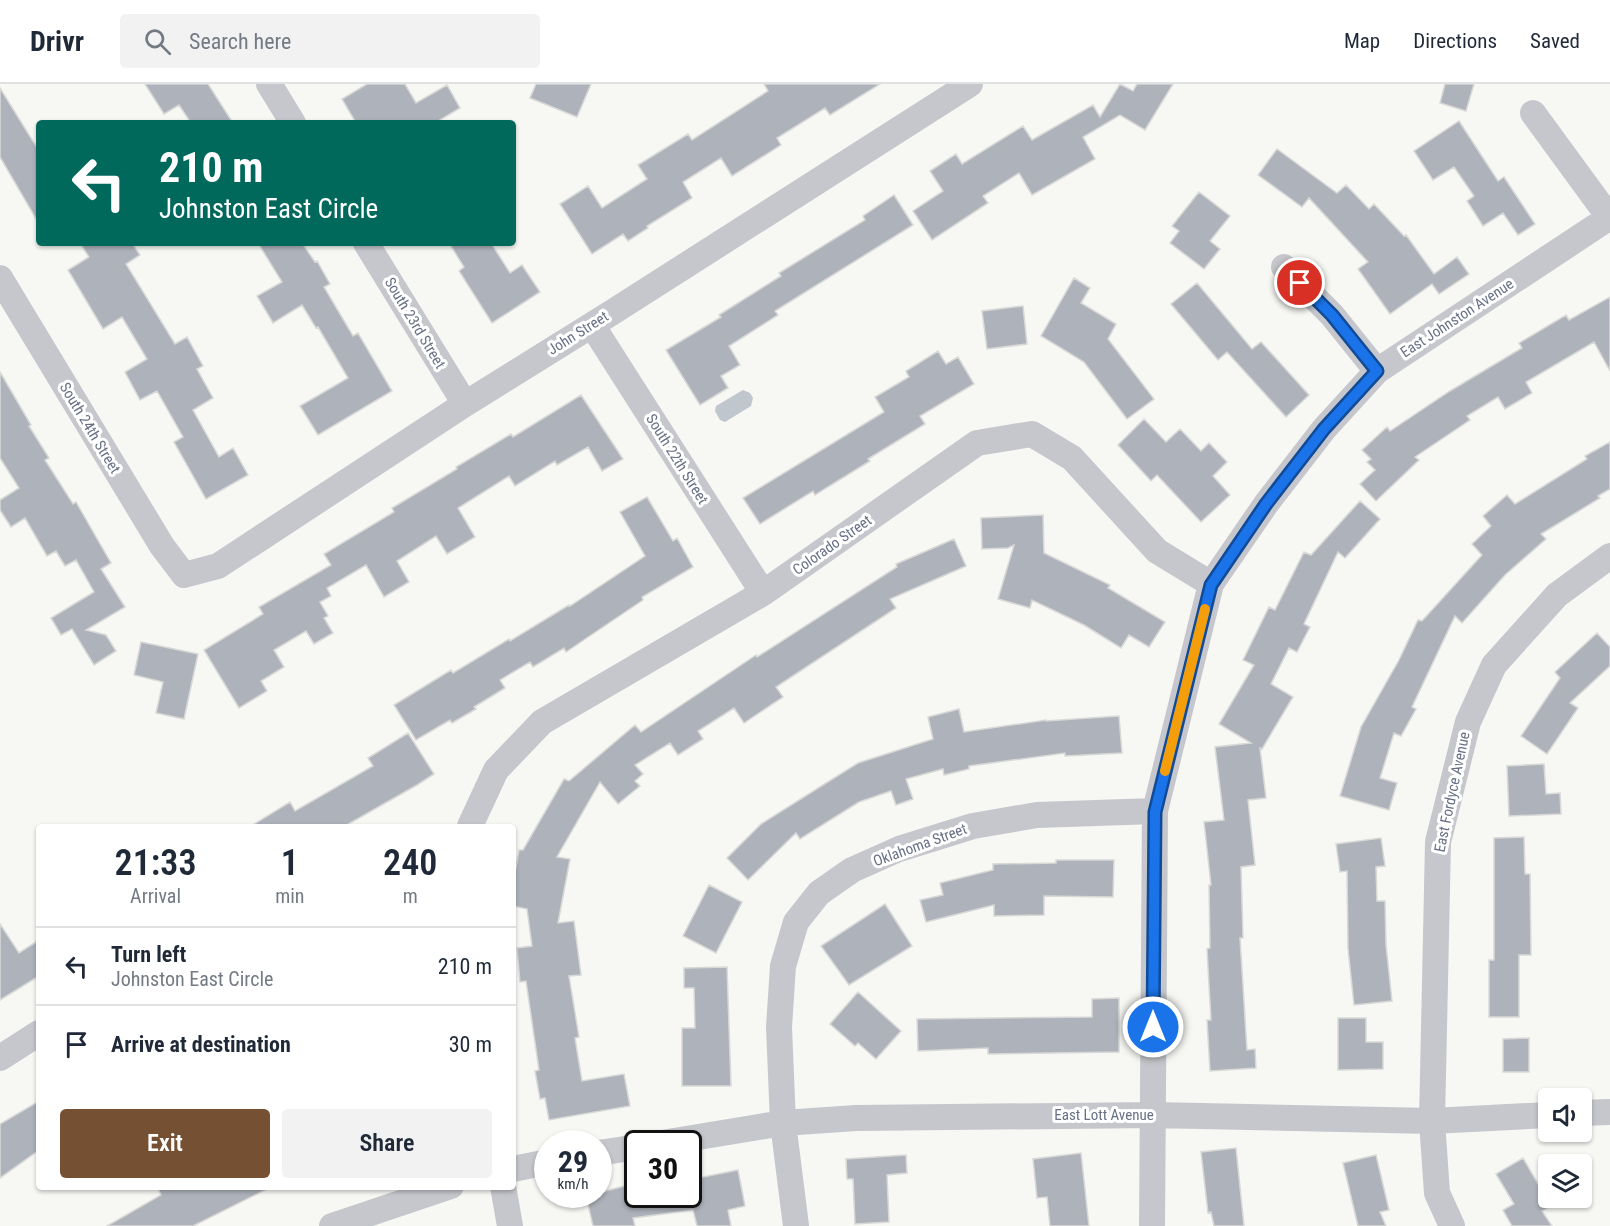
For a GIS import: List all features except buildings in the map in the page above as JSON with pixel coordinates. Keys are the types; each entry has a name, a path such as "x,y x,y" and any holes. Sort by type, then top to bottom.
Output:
{"street":[{"path":"269,84 291,120"},
{"name":"John Street","path":"184,575 218,566 465,404 970,84"},
{"path":"1533,114 1610,217"},
{"name":"East Johnston Avenue","path":"1154,1115 1155,812 1211,585 1266,504 1324,429 1377,371 1610,217"},
{"name":"South 23rd Street","path":"368,246 465,404"},
{"path":"1284,267 1332,315 1377,371"},
{"name":"South 24th Street","path":"0,278 162,546 184,575"},
{"name":"South 22th Street","path":"592,325 763,593"},
{"name":"Colorado Street","path":"471,824 496,770 542,722 763,593 977,443 1032,434 1072,458 1157,551 1211,585"},
{"name":"East Fordyce Avenue","path":"1452,1226 1437,1193 1432,1121 1438,842 1468,722 1494,665 1557,595 1610,556"},
{"name":"Oklahoma Street","path":"796,1226 783,1124 779,1027 783,966 796,922 819,893 852,870 899,849 973,826 1037,815 1155,812"},
{"path":"0,1058 36,1035"},
{"path":"1592,1113 1610,1112"},
{"path":"1152,1226 1154,1115"},
{"name":"East Lott Avenue","path":"702,1137 783,1124 856,1118 1154,1115 1432,1121 1538,1116"},
{"path":"516,1168 534,1165"},
{"path":"332,1226 439,1190"},
{"path":"504,1190 510,1226"}],"shaded area":[{"path":"743,390 750,393 753,398 751,406 725,422 720,420 715,411 716,406"}],"slow traffic":[{"path":"1165,771 1205,609"}],"route":[{"path":"1153,1027 1155,812 1211,585 1266,504 1324,429 1377,371 1332,315 1300,283"}]}
